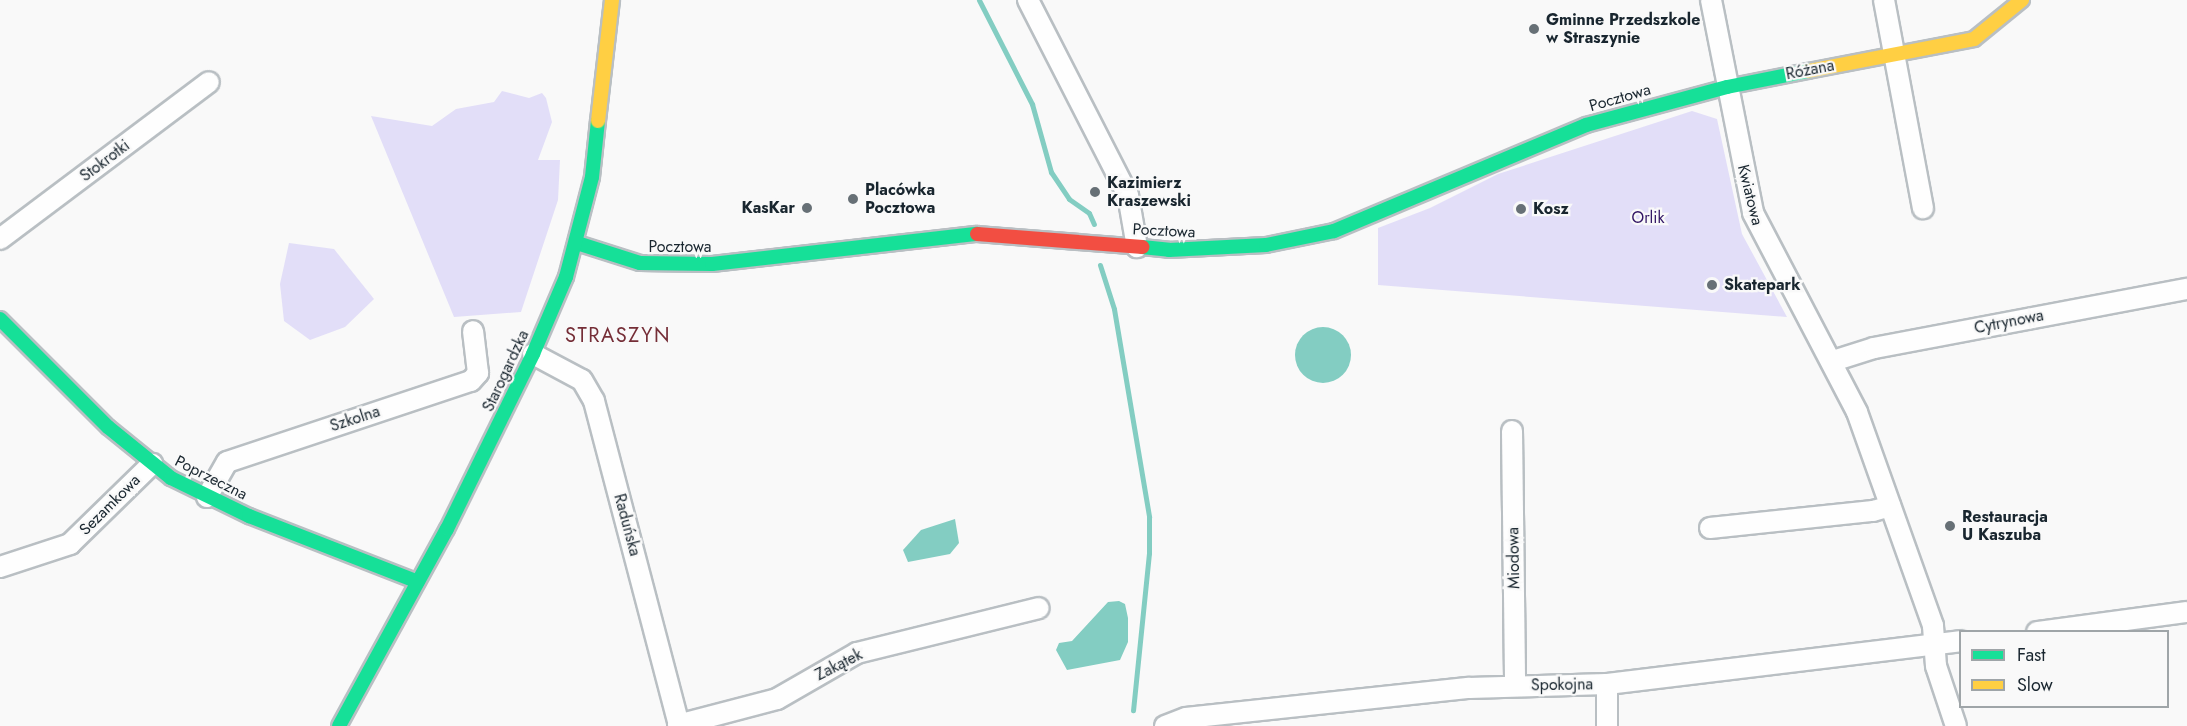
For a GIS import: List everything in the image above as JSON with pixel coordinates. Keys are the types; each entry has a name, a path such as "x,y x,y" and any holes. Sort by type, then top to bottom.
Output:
{"street":[{"name":"Starogardzka","path":"339,726 418,582 533,354 577,243 592,177 612,0"},
{"path":"1028,0 1128,195 1137,247"},
{"name":"Kwiatowa","path":"1711,0 1727,87 1759,231 1833,361 1857,412 1933,626 1936,666 1956,726"},
{"path":"1884,0 1923,208"},
{"name":"Różana","path":"1727,87 1974,39 2022,0"},
{"name":"Stokrotki","path":"0,239 209,82"},
{"name":"Pocztowa","path":"577,243 640,263 664,265 712,264 966,234 1037,236 1137,247 1233,248 1334,231 1586,125 1727,87"},
{"name":"Cytrynowa","path":"1833,361 1874,348 2187,289"},
{"name":"Poprzeczna","path":"0,319 108,428 152,464 207,497 418,582"},
{"name":"Szkolna","path":"207,497 227,462 471,381 478,373 473,331"},
{"name":"Raduńska","path":"533,354 582,380 594,401 679,725"},
{"name":"Miodowa","path":"1512,431 1515,686"},
{"name":"Sezamkowa","path":"0,567 70,544 152,464"},
{"path":"1710,528 1890,506"},
{"name":"Zakątek","path":"679,725 777,699 857,653 1039,608"},
{"path":"2052,630 2187,612"},
{"name":"Spokojna","path":"1165,726 1186,718 1515,686 1607,684 1959,641"},
{"path":"1607,684 1607,726"}],"green space":[{"path":"502,91 529,98 542,93 546,98 552,122 538,160 560,160 558,200 521,312 454,317 371,116 432,126 456,109 494,102"},
{"name":"Orlik","path":"1692,111 1717,119 1742,234 1787,317 1378,285 1378,228 1430,208 1498,174"},
{"path":"289,243 334,249 374,299 345,327 310,340 284,321 280,284"}],"shaded area":[{"path":"1317,327 1329,327 1339,331 1347,339 1351,355 1347,371 1339,379 1329,383 1317,383 1307,379 1299,371 1295,361 1295,349 1299,339 1307,331"},
{"path":"955,519 959,543 950,554 908,562 903,550 921,530"},
{"path":"1119,601 1125,604 1128,618 1128,642 1120,660 1067,670 1056,650 1059,643 1072,641 1108,602"}],"waterway":[{"path":"979,0 1032,104 1051,172 1069,199 1089,213 1094,224"},
{"path":"1100,265 1114,309 1149,517 1149,553 1133,710"}],"traffic: fast":[{"path":"1142,247 1169,250 1266,245 1334,231 1586,125 1727,87 1808,71"},
{"path":"339,726 447,529 533,354 566,277 592,177 598,121"},
{"path":"577,243 640,263 712,264 977,234"},
{"path":"0,319 108,427 171,478 249,516 418,582"}],"traffic: slow":[{"path":"598,121 612,0"},
{"path":"1808,71 1974,39 2022,0"}],"traffic: jam":[{"path":"977,234 1142,247"}],"place":[{"name":"Gminne Przedszkole w Straszynie","path":"1534,29"},
{"name":"Kazimierz Kraszewski","path":"1095,192"},
{"name":"Placówka Pocztowa","path":"853,199"},
{"name":"KasKar","path":"807,208"},
{"name":"Kosz","path":"1521,209"},
{"name":"Skatepark","path":"1712,285"},
{"name":"Restauracja U Kaszuba","path":"1950,526"}],"district":[{"name":"STRASZYN","path":"618,335"}]}
